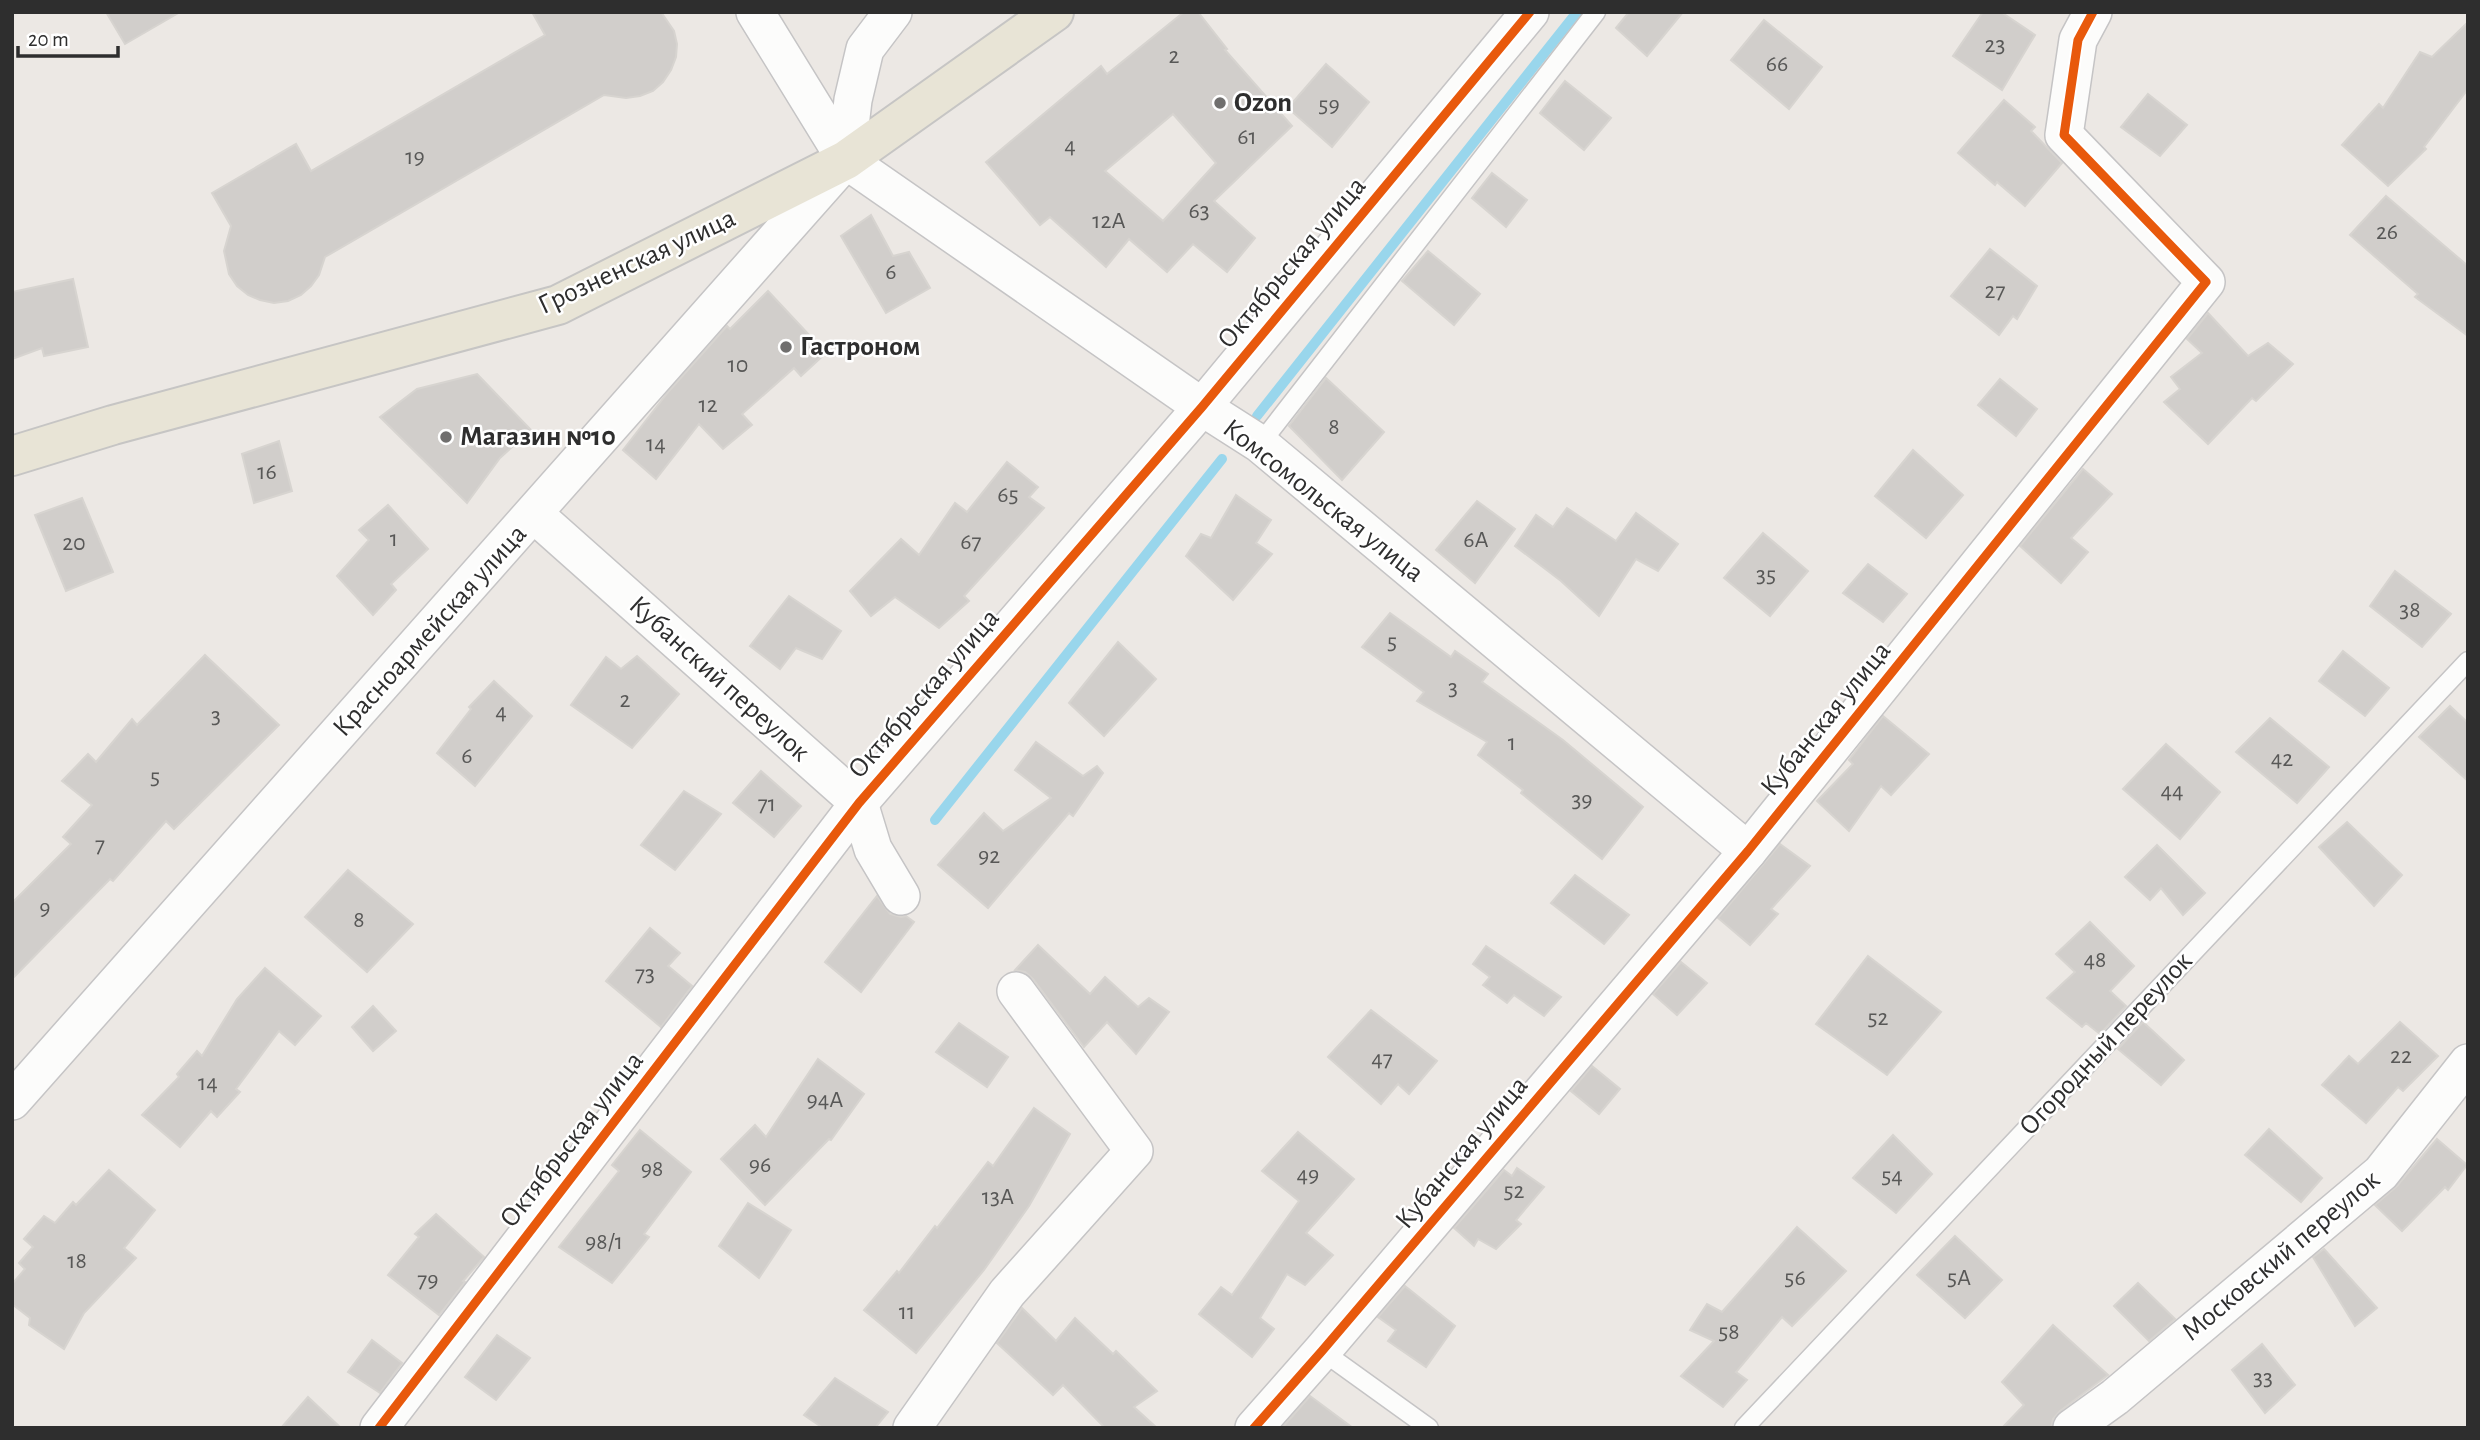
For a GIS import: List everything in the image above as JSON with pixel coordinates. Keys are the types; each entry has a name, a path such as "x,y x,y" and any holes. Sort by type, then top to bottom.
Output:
{"main road":[{"name":"Грозненская улица","path":"12,456 113,425 558,305 846,160 1054,12"}],"street":[{"name":"Комсомольская улица","path":"755,12 846,160 1202,407 1260,443 1748,851"},
{"path":"846,160 853,100 865,48 893,12"},
{"name":"Октябрьская улица","path":"379,1428 859,803 1202,407 1530,12"},
{"name":"Кубанская улица","path":"1254,1428 1748,851 2206,282 2064,135 2078,40 2093,12"},
{"name":"Красноармейская улица","path":"12,1101 846,160"},
{"name":"Кубанский переулок","path":"534,514 859,803"},
{"path":"859,803 873,849 901,897"},
{"path":"912,1428 1007,1293 1134,1151 1016,991"},
{"name":"Московский переулок","path":"2072,1428 2115,1397 2381,1173 2468,1063"}],"lane":[{"path":"1260,443 1596,12"},
{"name":"Огородный переулок","path":"1744,1428 2468,661"},
{"path":"1322,1351 1429,1428"}],"building":[{"path":"106,12 180,12 125,44"},
{"path":"532,12 661,12 674,31 676,57 663,82 653,91 626,98 604,95 325,257 319,275 301,295 274,303 248,295 237,286 229,274 224,251 231,226 212,193 296,144 311,171 545,35"},
{"path":"1184,12 1198,12 1227,49 1225,50 1292,126 1214,201 1255,238 1227,272 1193,244 1167,272 1129,239 1106,267 1050,217 1040,225 986,162 1101,66 1107,74","holes":["1173,114 1216,163 1163,221 1105,171"]},
{"path":"1629,12 1683,12 1647,56 1616,28"},
{"path":"1983,12 2001,12 2035,35 2002,90 1953,56"},
{"path":"1764,20 1822,67 1789,109 1731,60"},
{"path":"2468,22 2468,89 2424,147 2426,149 2388,186 2342,145 2379,104 2383,108 2420,52 2432,57"},
{"path":"1326,64 1369,102 1332,147 1288,108"},
{"path":"1565,81 1611,118 1584,150 1540,113"},
{"path":"2148,94 2187,125 2160,156 2121,127"},
{"path":"2004,100 2035,127 2031,131 2062,163 2025,206 1997,182 1995,185 1958,153"},
{"path":"1492,173 1527,200 1506,227 1472,198"},
{"path":"2386,196 2468,266 2468,336 2415,297 2418,294 2350,235"},
{"path":"871,215 893,256 909,252 930,288 886,313 841,236"},
{"path":"1990,249 2037,286 2017,319 2013,316 1999,335 1951,296"},
{"path":"1428,251 1480,294 1454,325 1402,281"},
{"path":"73,279 88,347 44,356 42,348 12,359 12,292"},
{"path":"768,291 826,353 801,376 794,368 742,414 752,425 723,449 699,424 656,479 623,450 669,391 727,326 730,329"},
{"path":"2208,313 2248,356 2268,343 2293,364 2256,401 2252,398 2208,444 2164,402 2180,389 2171,377 2202,353 2187,339"},
{"path":"477,374 531,430 500,458 467,503 380,417 417,389"},
{"path":"1326,378 1384,432 1342,480 1289,426"},
{"path":"2000,379 2037,409 2016,436 1978,405"},
{"path":"279,441 292,491 254,503 242,454"},
{"path":"1913,450 1963,495 1926,538 1875,496"},
{"path":"1007,462 1038,487 1029,497 1044,508 964,596 969,601 939,628 895,597 871,616 850,591 901,539 919,555 955,503 967,512"},
{"path":"2083,469 2112,494 2071,538 2088,552 2061,583 2020,546"},
{"path":"1236,495 1271,520 1256,543 1272,554 1233,600 1186,556 1201,534 1211,538"},
{"path":"82,498 113,572 66,591 35,515"},
{"path":"1477,501 1515,529 1475,583 1436,550"},
{"path":"388,505 428,549 391,584 396,590 373,615 337,576 369,540 359,530"},
{"path":"1567,508 1616,541 1636,513 1678,544 1658,571 1636,559 1599,616 1561,581 1515,546 1536,515 1553,527"},
{"path":"1763,533 1808,571 1770,616 1724,578"},
{"path":"1868,564 1907,594 1883,622 1843,593"},
{"path":"2395,571 2451,614 2422,647 2370,606"},
{"path":"789,596 841,631 822,659 796,648 780,669 750,646"},
{"path":"1390,613 1451,657 1455,651 1488,674 1482,682 1563,740 1643,807 1602,859 1521,793 1523,790 1478,755 1487,742 1417,701 1424,692 1362,647"},
{"path":"1118,642 1156,679 1104,736 1069,703"},
{"path":"2343,651 2389,688 2365,716 2319,681"},
{"path":"205,655 279,725 174,829 166,821 113,881 110,879 12,979 12,903 71,844 63,837 92,805 62,781 88,754 96,762 132,719 137,725"},
{"path":"637,656 679,694 632,748 571,705 606,657 621,669"},
{"path":"494,681 532,716 475,786 437,753 471,709 469,707"},
{"path":"2450,706 2468,723 2468,781 2419,737"},
{"path":"1883,716 1929,754 1891,795 1881,786 1849,831 1817,801 1853,764 1849,760"},
{"path":"2270,718 2329,767 2297,803 2236,752"},
{"path":"1036,742 1083,776 1097,766 1103,773 1073,816 1069,813 988,908 938,865 984,813 1003,831 1051,798 1015,770"},
{"path":"2166,744 2220,792 2180,839 2123,789"},
{"path":"761,771 801,806 774,837 733,803"},
{"path":"684,791 721,814 675,870 641,845"},
{"path":"2347,822 2402,875 2374,906 2319,847"},
{"path":"1780,844 1810,866 1771,909 1778,914 1750,945 1718,918"},
{"path":"2157,845 2205,893 2183,915 2161,888 2150,900 2125,877"},
{"path":"348,870 413,924 367,972 305,917"},
{"path":"1575,875 1629,915 1604,944 1551,903"},
{"path":"877,896 890,914 906,916 914,922 861,992 825,962"},
{"path":"2090,922 2134,966 2110,991 2126,1006 2100,1034 2086,1023 2082,1027 2047,998 2075,972 2056,954"},
{"path":"650,928 680,953 668,966 692,986 661,1027 606,981"},
{"path":"1038,945 1090,994 1105,977 1138,1007 1149,998 1169,1012 1136,1054 1107,1022 1084,1047 1033,979 1025,972 1015,970"},
{"path":"1486,946 1561,997 1544,1016 1514,995 1507,1003 1483,985 1490,977 1473,964"},
{"path":"1868,956 1941,1012 1887,1075 1816,1024"},
{"path":"1681,962 1707,983 1677,1015 1653,994"},
{"path":"265,968 321,1016 295,1045 279,1031 236,1089 240,1092 217,1117 211,1111 180,1147 142,1115 179,1077 177,1074 197,1051 202,1056 237,999"},
{"path":"373,1006 396,1031 373,1051 352,1027"},
{"path":"1371,1010 1437,1061 1409,1094 1398,1084 1381,1104 1328,1057"},
{"path":"2143,1022 2184,1060 2161,1085 2118,1049"},
{"path":"2400,1022 2438,1056 2403,1091 2398,1087 2366,1123 2322,1085 2349,1056 2358,1064"},
{"path":"959,1023 1008,1057 987,1087 936,1052"},
{"path":"818,1059 864,1094 831,1140 829,1139 765,1205 721,1159 755,1125 766,1137"},
{"path":"1592,1066 1620,1089 1599,1114 1571,1091"},
{"path":"1034,1108 1070,1134 1029,1206 984,1270 916,1353 864,1310 897,1271 899,1273 935,1226 937,1228 988,1162 993,1166"},
{"path":"2269,1129 2322,1178 2301,1202 2245,1155"},
{"path":"640,1130 691,1172 644,1234 649,1237 612,1283 559,1247 619,1171 612,1165"},
{"path":"1298,1132 1354,1179 1306,1233 1333,1255 1305,1285 1287,1274 1260,1318 1274,1329 1252,1357 1199,1314 1221,1287 1232,1295 1299,1201 1262,1171"},
{"path":"1893,1135 1932,1174 1896,1213 1853,1178"},
{"path":"2437,1139 2467,1165 2448,1190 2445,1187 2402,1231 2375,1205 2397,1186"},
{"path":"1517,1168 1544,1187 1516,1220 1521,1224 1496,1249 1478,1239 1474,1246 1454,1228 1504,1170 1512,1176"},
{"path":"109,1170 155,1210 124,1248 136,1258 84,1313 64,1349 29,1325 30,1318 12,1304 12,1284 25,1269 19,1263 33,1247 24,1239 44,1216 55,1223 73,1202 76,1205"},
{"path":"748,1203 791,1230 759,1278 719,1246"},
{"path":"436,1214 484,1257 439,1315 388,1275 419,1237 415,1234"},
{"path":"1797,1227 1846,1271 1792,1326 1782,1317 1736,1372 1747,1380 1723,1407 1681,1376 1714,1341 1690,1330 1707,1304 1722,1312"},
{"path":"1955,1236 2002,1280 1965,1318 1917,1275"},
{"path":"2324,1249 2377,1308 2355,1326 2313,1257"},
{"path":"2138,1283 2175,1319 2149,1341 2114,1306"},
{"path":"1405,1286 1455,1326 1426,1367 1388,1341 1396,1330 1378,1317"},
{"path":"1022,1308 1056,1341 1075,1318 1113,1354 1116,1351 1157,1391 1134,1407 1157,1428 1105,1428 1063,1385 1053,1395 997,1343"},
{"path":"2053,1325 2108,1375 2060,1411 2053,1419 2051,1428 2002,1428 2024,1405 2002,1382"},
{"path":"497,1335 530,1358 496,1400 465,1377"},
{"path":"372,1340 402,1363 380,1393 348,1372"},
{"path":"2262,1344 2295,1385 2265,1413 2232,1370"},
{"path":"835,1378 888,1412 875,1428 823,1428 804,1415"},
{"path":"1310,1396 1353,1428 1282,1428"},
{"path":"308,1397 341,1428 281,1428"}],"waterway":[{"path":"1257,416 1577,12"},
{"path":"935,820 1222,459"}],"cycle path":[{"path":"379,1428 859,803 1202,407 1530,12"},
{"path":"1254,1428 1748,851 2206,282 2064,135 2078,40 2093,12"}],"place":[{"name":"Ozon","path":"1220,103"},
{"name":"Гастроном","path":"786,347"},
{"name":"Магазин №10","path":"446,437"}]}
